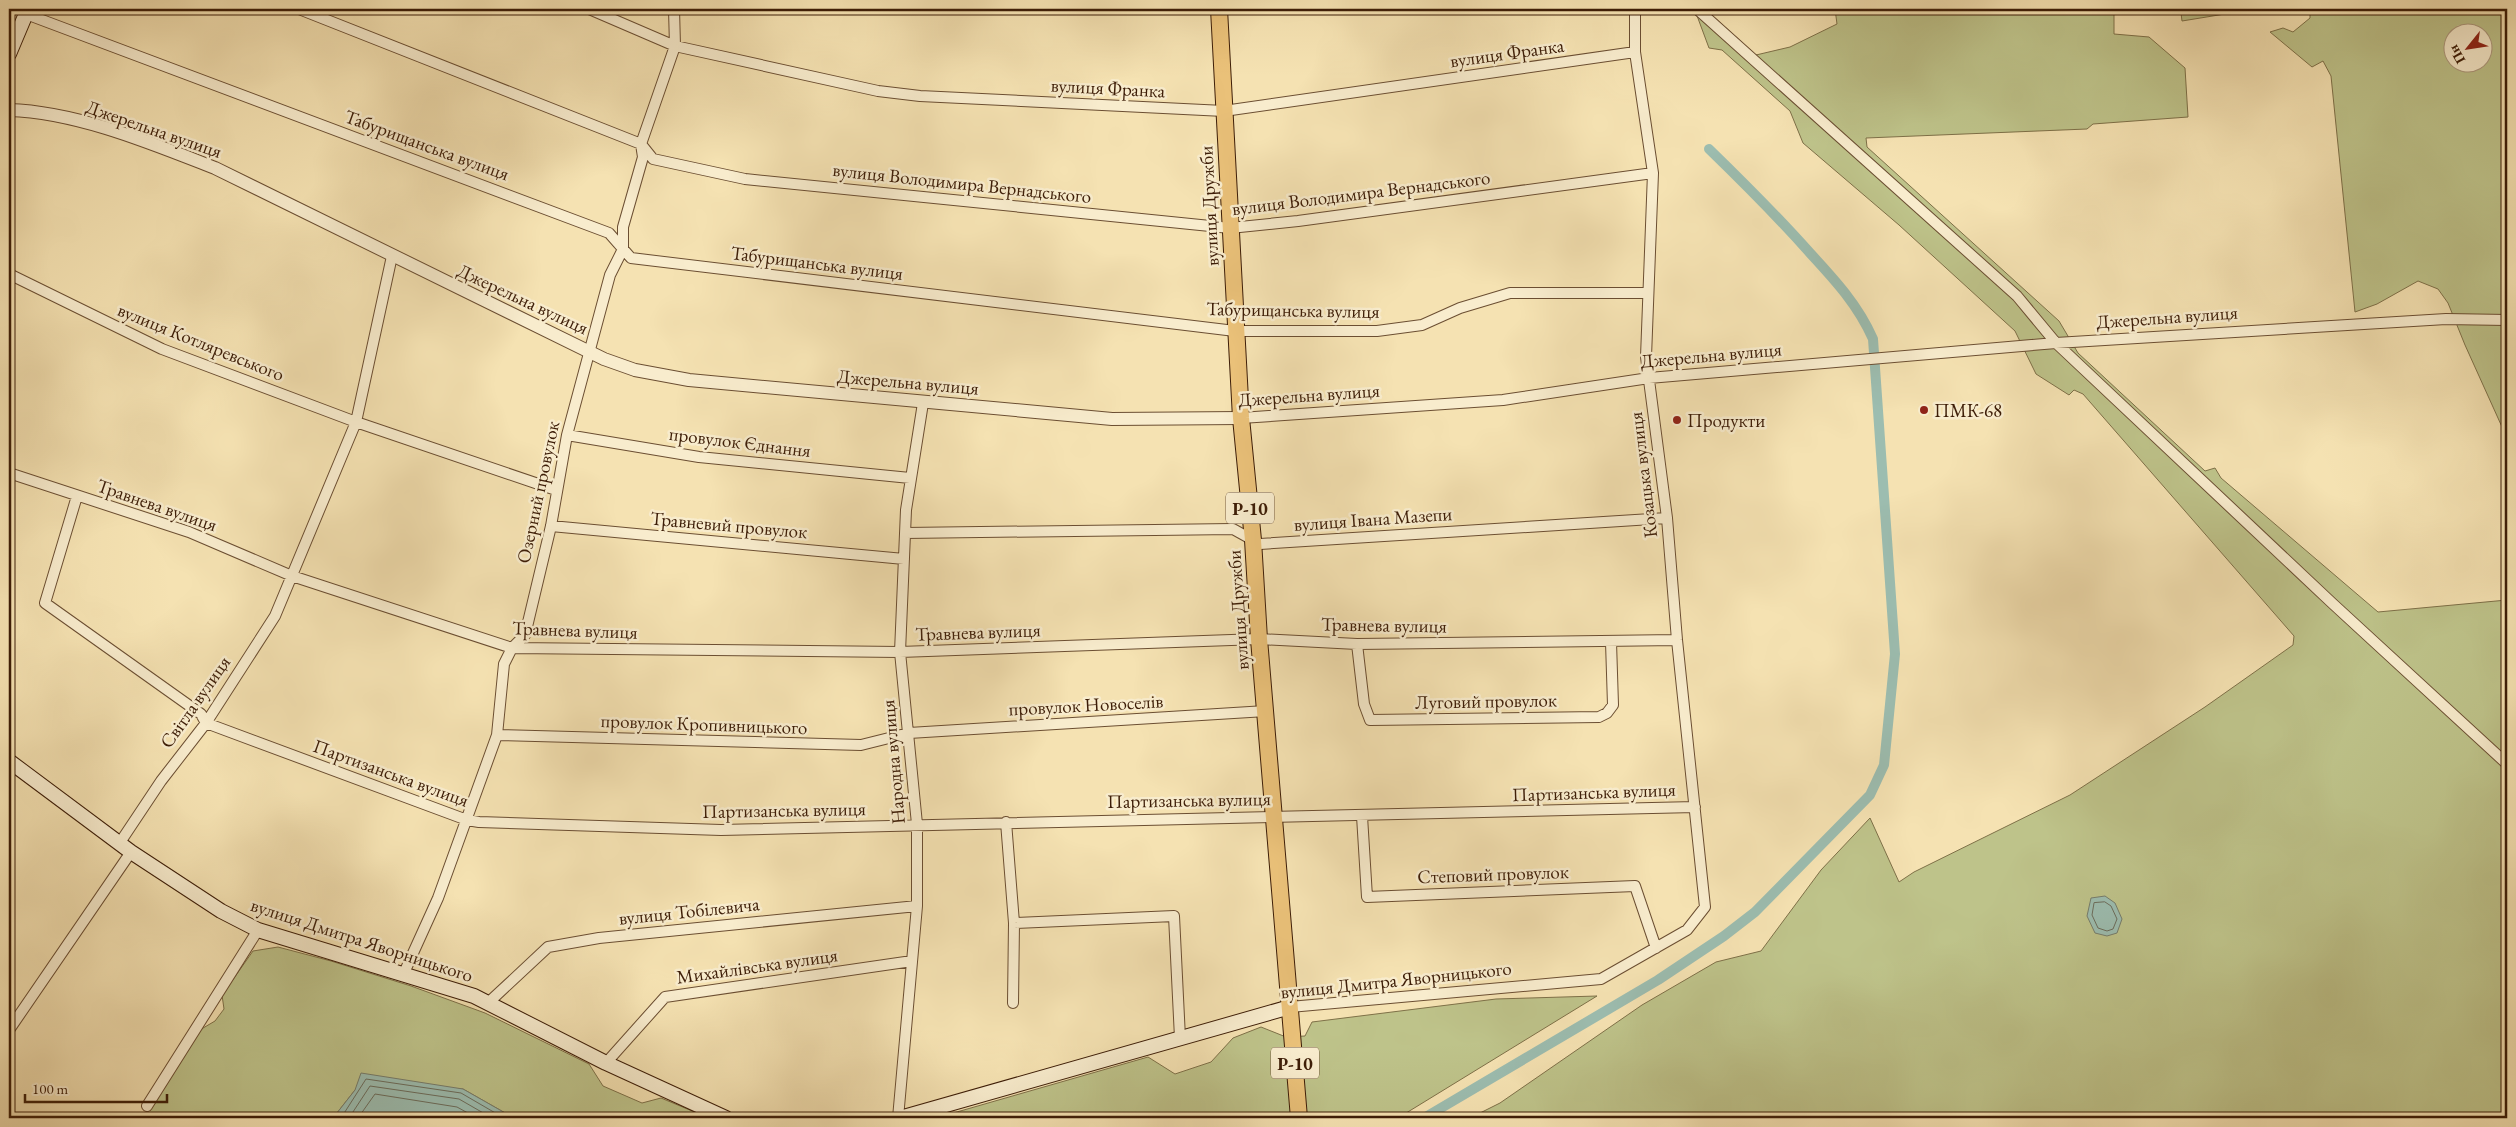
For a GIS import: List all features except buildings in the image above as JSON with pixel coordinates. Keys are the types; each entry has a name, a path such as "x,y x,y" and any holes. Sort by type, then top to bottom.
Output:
{"main road":[{"name":"вулиця Дружби","path":"1219,9 1241,418 1253,540 1259,639 1299,1118"},
{"path":"9,54 27,11"},
{"name":"вулиця Дмитра Яворницького","path":"9,761 119,844 221,910 258,930 404,973 474,996 606,1063 726,1118"},
{"name":"вулиця Дмитра Яворницького","path":"899,1118 1290,1007"}],"street":[{"name":"вулиця Володимира Вернадського","path":"299,9 641,144 653,159 745,179 1230,228 1308,220 1653,173"},
{"name":"вулиця Франка","path":"589,9 675,46 878,91 920,96 1224,111 1284,104 1635,52"},
{"name":"Озерний провулок","path":"404,973 438,898 497,735 504,664 512,648 525,635 551,526 567,434 610,275 623,249 623,227 643,157 641,144 675,46 674,9"},
{"name":"Козацька вулиця","path":"1635,9 1635,52 1653,173 1646,357 1667,518 1677,640 1705,907 1687,930"},
{"path":"1697,9 2017,296 2056,343 2332,603 2507,764"},
{"name":"Табурищанська вулиця","path":"27,11 609,233 631,258 1235,331 1377,331 1422,325 1460,308 1510,293 1648,292"},
{"name":"Джерельна вулиця","path":"9,110 54,115 165,148 215,168 604,360 635,370 689,380 922,403 1112,419 1241,418 1503,400 1649,378 2056,343 2446,319 2507,320"},
{"path":"292,576 356,422 392,256"},
{"name":"вулиця Котляревського","path":"9,274 162,348 356,422 556,490"},
{"name":"Народна вулиця","path":"899,1118 917,906 917,824 900,652 905,533 910,478 922,403"},
{"name":"провулок Єднання","path":"567,434 699,457 910,478"},
{"name":"Травнева вулиця","path":"9,473 189,532 292,576 512,648 900,652 1259,639 1357,644 1677,640"},
{"name":"Партизанська вулиця","path":"77,496 45,603 202,714 206,723 467,820 479,822 721,830 1274,815 1362,816 1695,807"},
{"name":"вулиця Івана Мазепи","path":"905,533 1233,529 1260,544 1667,518"},
{"name":"Травневий провулок","path":"551,526 904,559"},
{"name":"Світла вулиця","path":"119,844 161,781 206,723 275,616 292,576"},
{"name":"Луговий провулок","path":"1357,644 1366,715 1370,720 1599,717 1607,713 1613,705 1611,642"},
{"name":"провулок Новоселів","path":"909,733 1266,711"},
{"name":"провулок Кропивницького","path":"497,735 861,745 909,733"},
{"name":"Степовий провулок","path":"1362,816 1366,896 1635,886 1656,948"},
{"path":"1006,822 1014,923 1013,1002"},
{"path":"9,1030 131,852"},
{"name":"вулиця Тобілевича","path":"488,1003 548,947 598,938 917,906"},
{"path":"1014,923 1174,916 1180,1038"},
{"path":"147,1106 258,930"},
{"name":"вулиця Дмитра Яворницького","path":"1290,1007 1601,979 1687,930"},
{"name":"Михайлівська вулиця","path":"606,1063 665,997 912,961"}],"green space":[{"path":"1690,9 1705,9 1756,55 1790,47 1837,24 1835,9 2236,9 2231,13 2182,21 2181,13 2114,13 2114,34 2149,37 2185,68 2188,117 2093,124 2087,129 1866,138 1867,147 2059,321 2078,353 2205,471 2215,468 2221,478 2378,612 2507,600 2507,1118 1470,1118 1500,1103 1642,1005 1716,962 1761,951 1821,870 1870,818 1899,882 1914,872 2070,795 2205,707 2293,645 2294,636 2083,394 2074,390 2069,395 2036,374 2015,331 1899,225 1803,143 1790,111 1722,50 1709,48 1696,13"},
{"path":"2310,9 2507,9 2507,438 2448,303 2438,289 2418,281 2377,304 2355,312 2331,76 2323,61 2312,67 2270,32 2283,28 2293,32 2310,18"},
{"path":"278,947 411,986 485,1013 589,1064 603,1086 642,1103 661,1098 709,1118 514,1118 463,1089 355,1090 333,1118 144,1118 198,1031 215,1021 224,1009 222,995 253,951"},
{"path":"1597,996 1398,1118 936,1118 1148,1057 1175,1074 1211,1062 1233,1038 1261,1027 1286,1037 1305,1036 1312,1022 1496,999"}],"water":[{"path":"2105,896 2115,903 2122,919 2117,933 2107,936 2095,933 2087,916 2091,898"},
{"path":"361,1073 463,1089 514,1118 333,1118 355,1090"}],"waterway":[{"path":"1424,1118 1658,980 1724,936 1755,912 1870,795 1884,765 1895,654 1873,339 1853,304 1828,273 1773,213 1709,149"}],"place":[{"name":"ПМК-68","path":"1924,410"},
{"name":"Продукти","path":"1677,420"}]}
